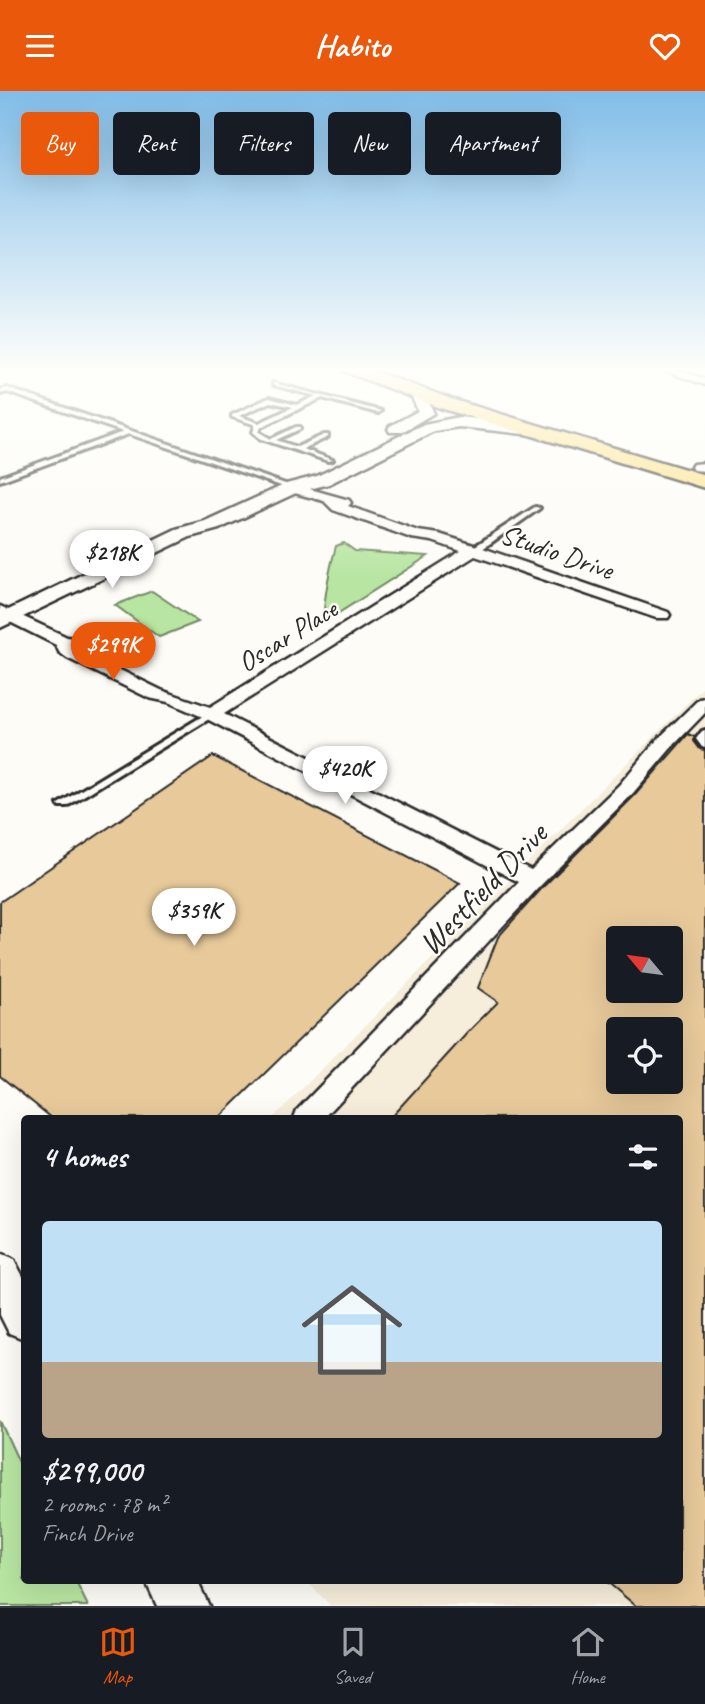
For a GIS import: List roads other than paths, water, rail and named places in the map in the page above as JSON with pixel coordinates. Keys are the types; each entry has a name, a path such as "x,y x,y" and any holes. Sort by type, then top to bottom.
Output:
{"main road":[{"path":"561,438 703,471"},
{"path":"594,438 703,471"}],"street":[{"path":"292,488 302,473 377,438"},
{"path":"0,640 10,619 201,538 212,525 292,488 323,480 408,438"},
{"name":"Studio Drive","path":"292,488 416,535 434,537 475,550 662,615"},
{"name":"Oscar Place","path":"211,714 475,550"},
{"path":"10,619 64,642 65,648 74,654 155,694 173,698 211,714 533,880"},
{"name":"Westfield Drive","path":"310,1115 533,880 626,789 665,743 705,703"},
{"path":"0,1273 21,1312"},
{"path":"172,1584 184,1606"}],"lane":[{"path":"0,479 112,438"},
{"path":"145,438 292,488"},
{"path":"265,438 330,460"},
{"path":"270,441 277,438"},
{"path":"299,449 322,438"},
{"name":"Oscar Place","path":"475,550 537,508"},
{"name":"Oscar Place","path":"63,804 211,714"},
{"path":"705,733 701,739 705,745"}]}
